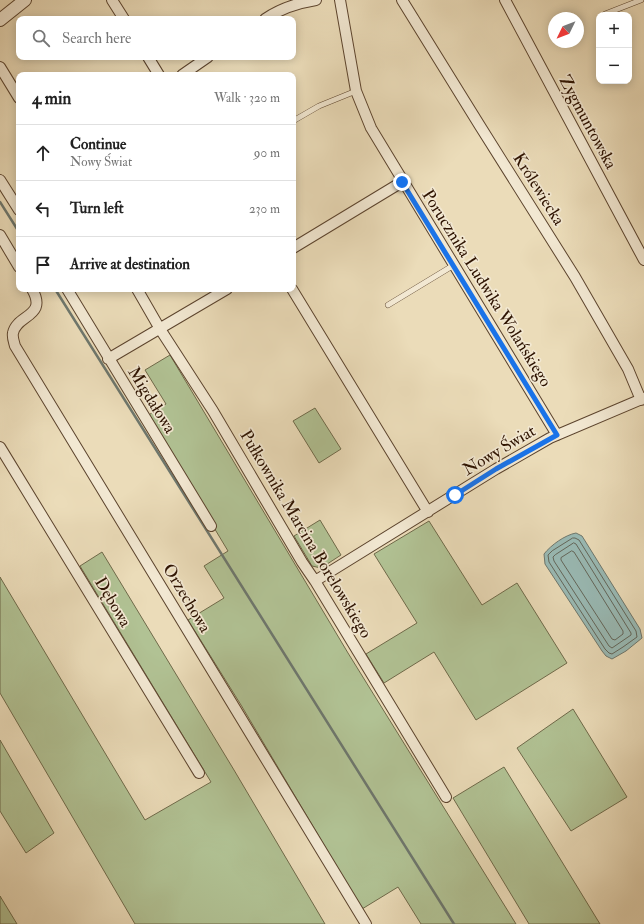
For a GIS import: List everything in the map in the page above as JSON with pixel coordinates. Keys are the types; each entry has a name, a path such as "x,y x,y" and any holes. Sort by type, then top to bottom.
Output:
{"street":[{"path":"0,20 26,0"},
{"path":"112,0 122,16"},
{"path":"270,16 295,3 316,0"},
{"name":"Porucznika Ludwika Wolańskiego","path":"340,0 356,91 371,128 402,182 557,435"},
{"name":"Królewiecka","path":"402,0 575,277 628,369 642,399"},
{"name":"Zygmuntowska","path":"505,0 644,260"},
{"path":"150,60 157,72"},
{"path":"186,72 204,60"},
{"path":"0,67 16,93"},
{"path":"0,180 16,205"},
{"path":"296,246 402,182"},
{"path":"0,235 16,262"},
{"name":"Orzechowa","path":"33,292 36,298 36,306 34,310 16,327 13,333 15,346 366,924"},
{"name":"Migdałowa","path":"69,292 108,359 211,526"},
{"name":"Pułkownika Marcina Borelowskiego","path":"139,292 446,797"},
{"path":"108,359 222,292"},
{"path":"294,292 428,512"},
{"name":"Nowy Świat","path":"315,581 496,469 557,435 642,399"},
{"name":"Dębowa","path":"0,447 199,773"}],"lane":[{"path":"610,12 641,0"},
{"path":"296,119 320,106 356,91"},
{"path":"388,305 454,265"}],"green space":[{"path":"170,355 348,653 516,924 421,924 398,887 362,909 241,705 188,620 224,598 204,566 228,551 147,416 166,404 145,370"},
{"path":"315,408 341,449 319,463 293,421"},
{"path":"320,520 341,555 321,568 312,566 294,536"},
{"path":"429,521 482,605 517,583 567,663 476,720 434,652 384,683 366,654 417,623 374,554"},
{"path":"102,552 325,924 135,924 0,693 0,577 145,820 211,782 80,566"},
{"path":"573,709 627,797 571,831 517,748"},
{"path":"0,740 54,833 26,853 0,811"},
{"path":"504,767 600,924 529,924 453,798"},
{"path":"0,896 17,924 0,924"}],"water":[{"path":"576,533 582,536 640,629 642,638 626,651 612,659 606,656 602,651 545,564 544,554 554,544 563,538"}],"waterway":[{"path":"0,202 16,227"},
{"path":"57,292 454,924"}],"route":[{"path":"402,182 548,418 557,435 496,469 455,495"}]}
